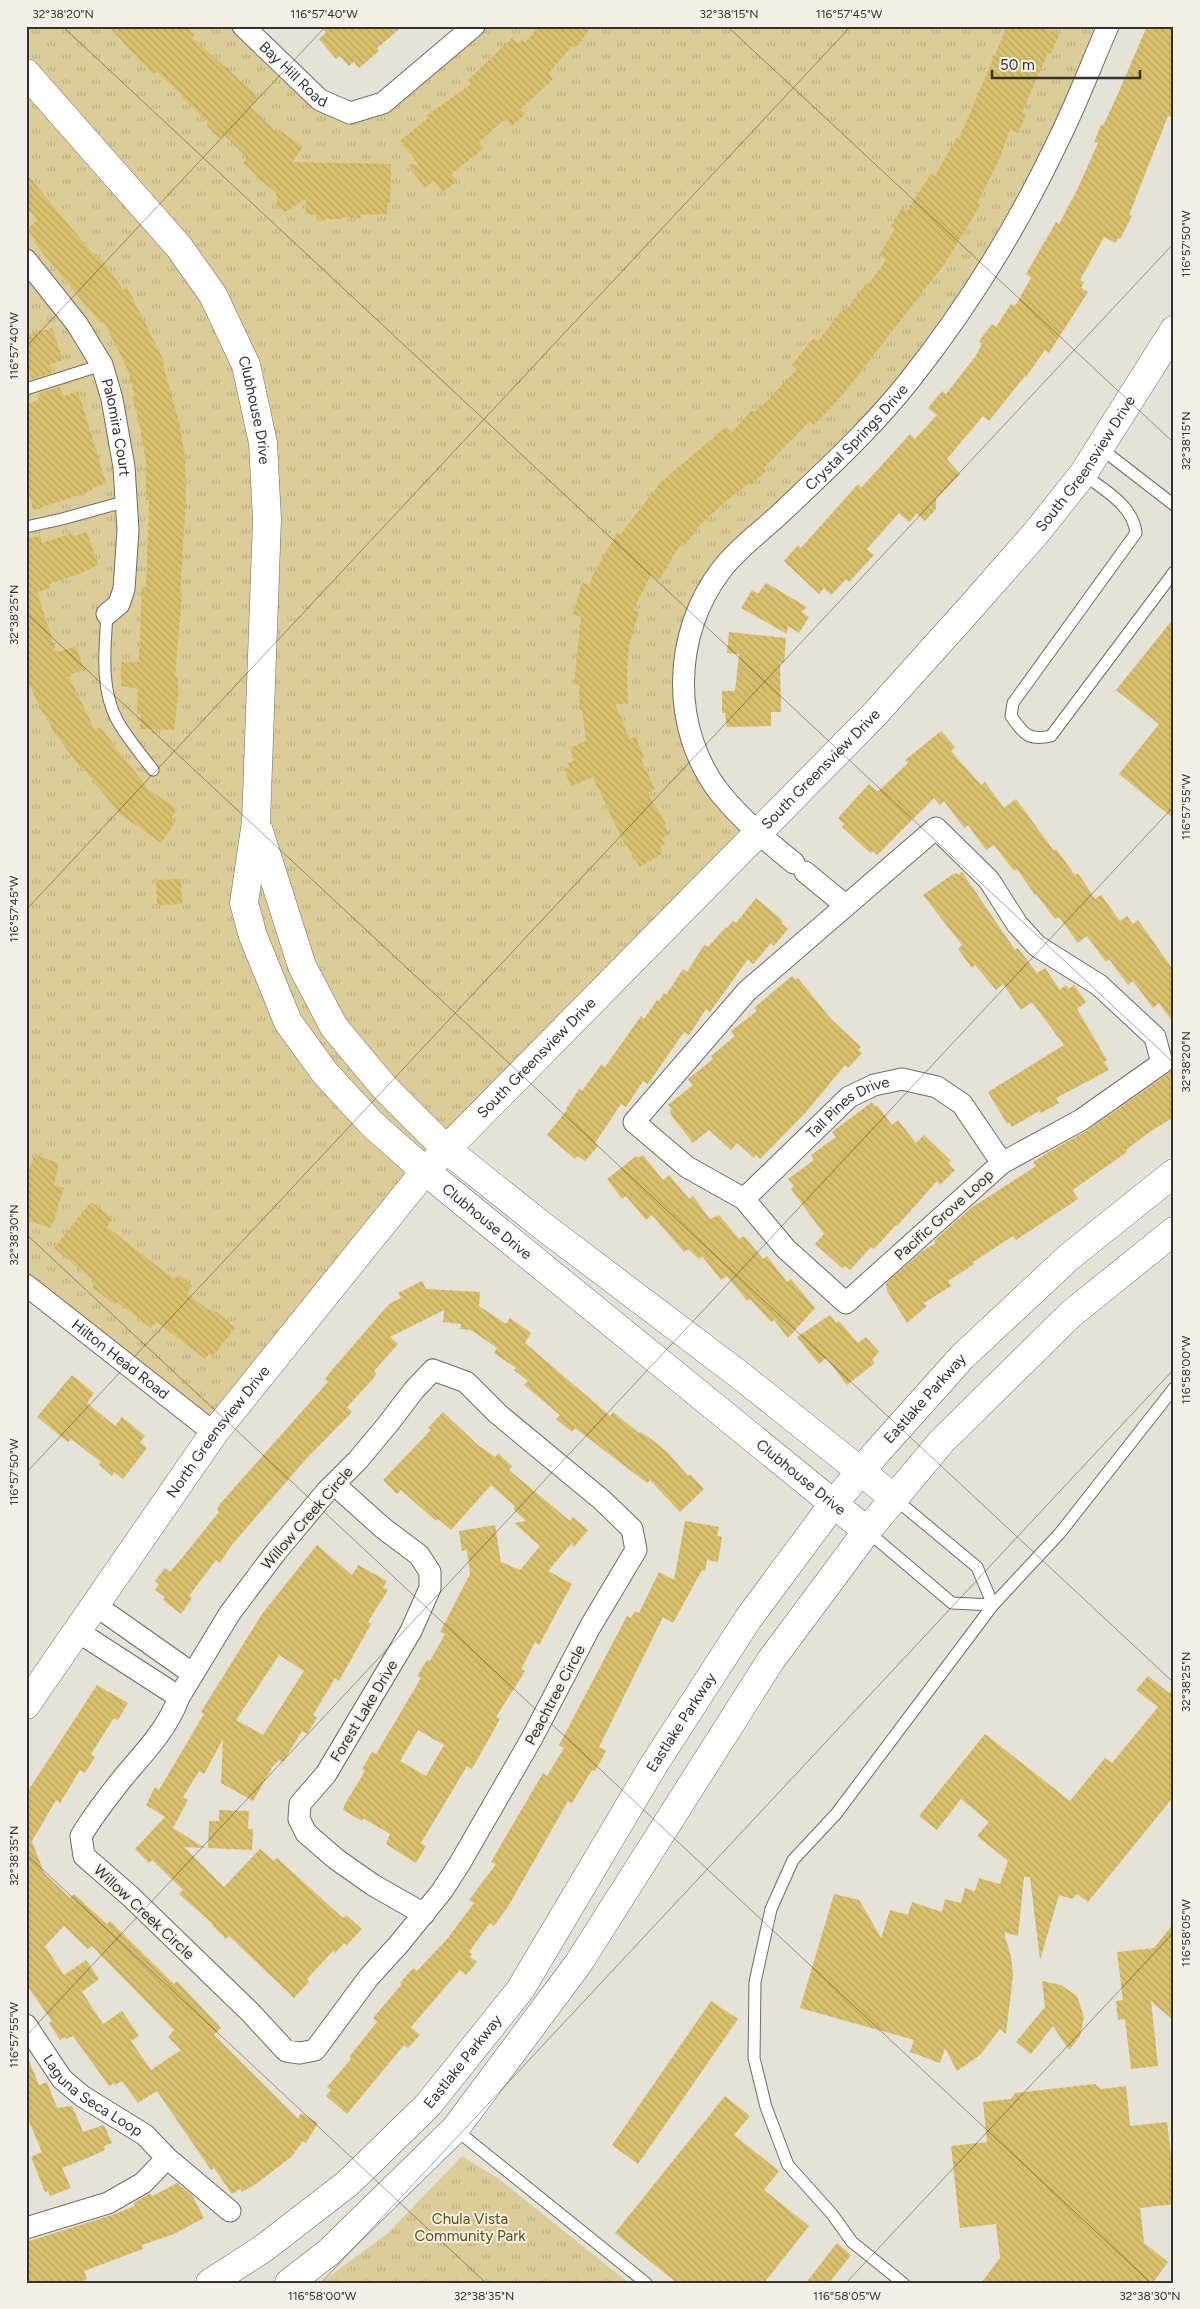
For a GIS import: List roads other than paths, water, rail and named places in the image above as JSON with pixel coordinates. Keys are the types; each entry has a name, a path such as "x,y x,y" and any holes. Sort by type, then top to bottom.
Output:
{"street":[{"name":"Bay Hill Road","path":"243,26 320,100 350,113 383,103 474,26"},
{"name":"Crystal Springs Drive","path":"757,833 720,792 707,773 690,732 683,693 684,664 688,640 702,600 722,568 849,448 879,415 908,382 958,314 985,274 1031,195 1058,141 1108,26"},
{"name":"Clubhouse Drive","path":"26,74 179,247 212,295 246,365 263,443 267,519 256,822 244,903 253,936 288,1022 338,1088 372,1124 425,1171 867,1531"},
{"name":"Palomira Court","path":"26,260 77,324 102,365 119,432 127,501 128,530 124,589 119,604 107,614"},
{"name":"South Greensview Drive","path":"425,1171 880,708 1036,533 1083,474 1174,330"},
{"name":"Clubhouse Drive","path":"256,822 276,890 302,966 334,1027 384,1087 446,1149 894,1498"},
{"name":"Pacific Grove Loop","path":"936,828 989,880 1017,924 1037,946 1099,985 1154,1037 1162,1063 1080,1120 1002,1163 846,1304 786,1249 744,1199 687,1167 634,1122 747,991 936,828"},
{"path":"757,833 845,905"},
{"name":"Tall Pines Drive","path":"744,1199 849,1097 874,1085 902,1079 937,1087 962,1104 1002,1163"},
{"name":"North Greensview Drive","path":"26,1705 214,1433 425,1171"},
{"name":"Eastlake Parkway","path":"210,2283 264,2248 348,2183 428,2105 482,2040 520,1990 653,1766 743,1627 834,1503 860,1471 962,1357 1069,1257 1174,1173"},
{"path":"289,2283 329,2252 456,2129 578,1964 771,1660 867,1531 941,1442 1071,1314 1174,1232"},
{"name":"Hilton Head Road","path":"26,1285 214,1433"},
{"name":"Willow Creek Circle","path":"300,2053 286,2050 250,2012 130,1896 84,1856 81,1836 98,1809 147,1750 176,1708 193,1674 230,1613 276,1552 334,1484 358,1460 414,1390 433,1370"},
{"name":"Peachtree Circle","path":"300,2053 315,2050 369,1976 400,1944 424,1914 460,1863 532,1738 590,1627 636,1550 632,1529 602,1500 498,1414 466,1382 433,1370"},
{"name":"Forest Lake Drive","path":"334,1484 383,1528 419,1555 430,1572 430,1588 411,1631 331,1765 300,1804 300,1819 306,1833 336,1859 373,1885 424,1914"},
{"path":"95,1605 193,1674"},
{"path":"77,1631 180,1697"},
{"name":"Laguna Seca Loop","path":"26,2025 62,2079 82,2096 145,2135 167,2158 230,2211"},
{"path":"456,2129 454,2111 484,2065 482,2040"},
{"path":"26,2228 108,2203 143,2183 167,2158"}],"lane":[{"path":"26,389 102,365"},
{"path":"1099,447 1174,505"},
{"path":"1083,474 1128,509 1135,522 1136,533 1013,703 1011,716 1023,733 1036,739 1051,736 1174,572"},
{"path":"26,526 62,519 127,501"},
{"path":"107,614 104,656 107,693 117,720 153,770"},
{"path":"903,2283 852,2242 832,2214 788,2165 766,2107 754,2058 755,1982 771,1909 792,1860 836,1814 993,1605 1060,1533 1174,1388"},
{"path":"894,1498 977,1567 993,1605"},
{"path":"867,1531 952,1603 993,1605"},
{"path":"456,2129 646,2283"}],"park label":[{"name":"Chula Vista Community Park","path":"470,2228"}]}
